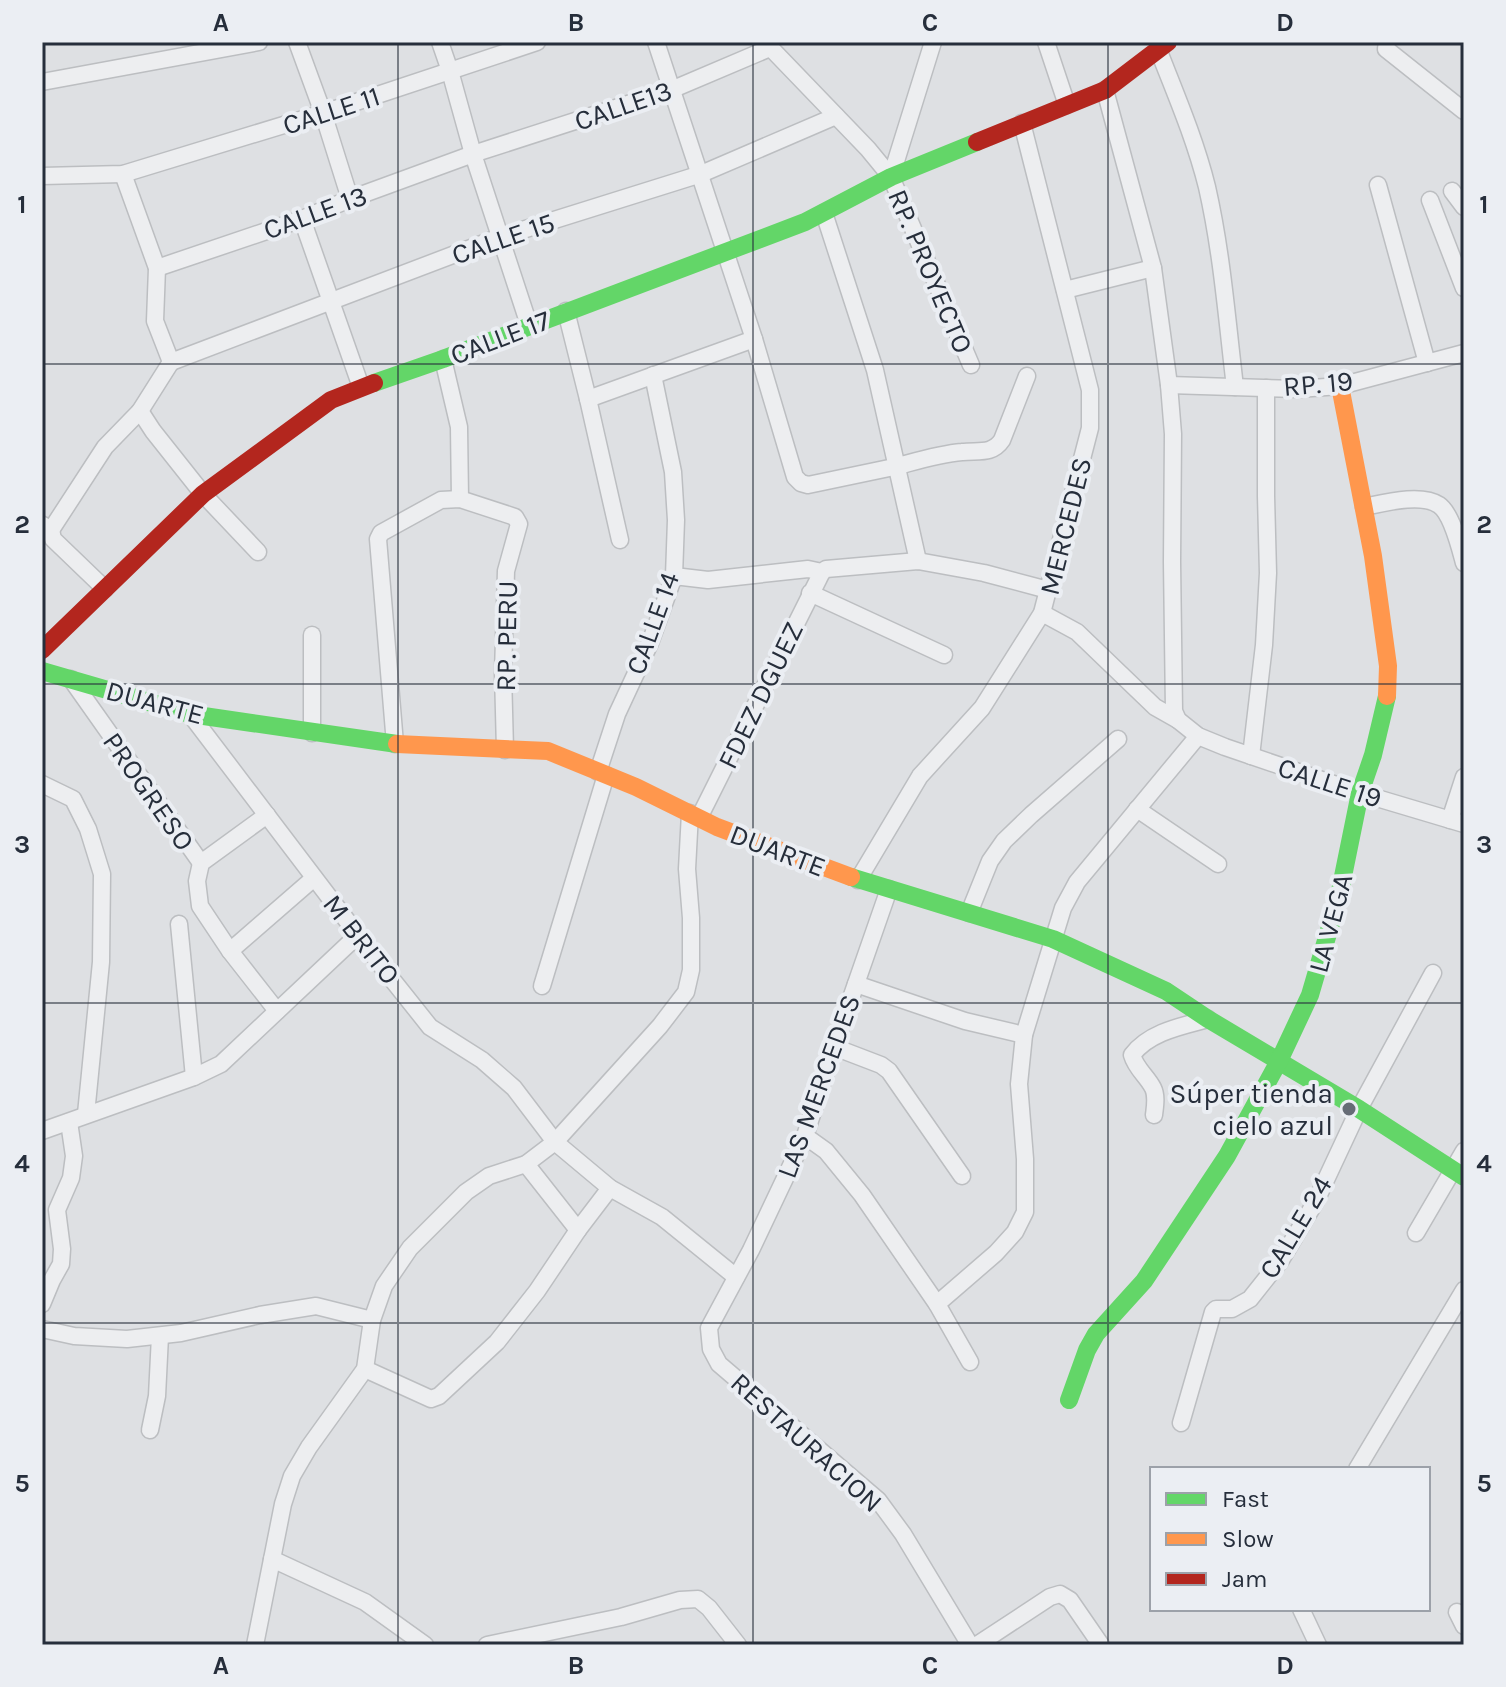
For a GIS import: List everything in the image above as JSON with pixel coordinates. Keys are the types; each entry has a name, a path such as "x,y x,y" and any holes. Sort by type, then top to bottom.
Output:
{"street":[{"path":"297,42 350,199"},
{"path":"440,42 529,325"},
{"name":"CALLE 11","path":"42,176 123,174 323,113 537,42"},
{"path":"656,42 727,253 795,477 801,483 808,485 935,455 990,451 1002,440 1027,376"},
{"path":"891,177 933,42"},
{"path":"1046,42 1067,105"},
{"path":"42,82 255,43"},
{"path":"1164,44 1206,184 1218,240 1235,387"},
{"name":"CALLE 17","path":"42,650 203,494 318,408 361,387 727,253 824,213 891,177 1105,90 1164,44"},
{"name":"CALLE13","path":"473,154 671,90 767,45"},
{"name":"RP. PROYECTO","path":"767,45 868,149 891,177 971,365"},
{"path":"1386,45 1464,111"},
{"path":"1105,90 1153,268 1169,385 1173,434 1174,711 1178,720"},
{"name":"CALLE 15","path":"171,362 500,237 701,174 836,116"},
{"name":"MERCEDES","path":"858,880 920,776 982,708 1042,613 1090,428 1090,390 1022,123"},
{"name":"CALLE 13","path":"157,268 302,219 473,154"},
{"path":"105,589 53,539 46,527 105,447 140,411 171,362 155,321 157,268 123,174"},
{"path":"1378,185 1427,363"},
{"path":"1452,191 1464,207"},
{"path":"1430,200 1464,288"},
{"path":"824,213 875,370 918,561"},
{"path":"302,219 361,387"},
{"path":"1065,290 1153,268"},
{"path":"566,311 620,540"},
{"path":"588,399 754,339"},
{"name":"RP. 19","path":"1169,385 1298,389 1340,386 1464,353"},
{"path":"395,744 378,539 381,533 441,500 460,499 459,427 443,359"},
{"name":"CALLE 14","path":"542,986 617,714 650,643 674,576 676,520 673,472 653,375"},
{"name":"LA VEGA","path":"1069,1400 1096,1334 1144,1281 1227,1156 1279,1061 1310,995 1339,896 1360,793 1373,755 1387,695 1388,666 1373,556 1340,386"},
{"path":"1251,756 1264,645 1268,573 1266,388"},
{"path":"140,411 203,494 258,552"},
{"name":"RP. PERU","path":"460,499 515,517 519,524 506,571 503,673 505,750"},
{"path":"1364,507 1400,500 1423,500 1440,506 1453,526 1464,563"},
{"path":"674,576 708,580 918,561 984,573 1048,590"},
{"name":"FDEZ DGUEZ","path":"694,816 822,572"},
{"path":"810,593 944,655"},
{"name":"CALLE 19","path":"1042,613 1077,632 1155,707 1198,736 1360,793 1457,822"},
{"path":"312,635 312,733"},
{"name":"DUARTE","path":"42,671 190,714 395,744 548,751 636,787 717,827 858,880 1053,939 1166,991 1459,1174"},
{"name":"PROGRESO","path":"71,679 201,863"},
{"name":"M BRITO","path":"190,714 430,1027 482,1060 514,1088 555,1142 610,1188 662,1217 736,1277"},
{"path":"937,1304 996,1253 1015,1232 1025,1212 1025,1159 1019,1084 1024,1035 1063,908 1077,882 1198,736"},
{"path":"969,913 990,861 1004,841 1118,739"},
{"path":"1457,822 1464,777"},
{"path":"42,784 73,799 88,829 102,874 101,962 86,1114"},
{"path":"1137,809 1218,864"},
{"path":"267,815 201,863 197,881 200,906 230,951 277,1011"},
{"path":"255,1645 283,1504 292,1476 332,1413 365,1369 372,1320 384,1286 410,1248 466,1192 489,1176 526,1164 555,1142 660,1026 686,992 691,970 687,869 694,816"},
{"path":"230,951 314,878"},
{"name":"LAS MERCEDES","path":"719,1364 711,1349 709,1328 805,1136 889,889"},
{"path":"179,924 194,1077"},
{"path":"42,1131 194,1077 221,1064 358,935"},
{"name":"CALLE 24","path":"1181,1423 1213,1312 1238,1306 1250,1299 1281,1260 1316,1201 1359,1109 1433,973"},
{"path":"856,984 965,1021 1024,1035"},
{"path":"1154,1115 1156,1096 1132,1055 1151,1039 1208,1019"},
{"path":"834,1047 889,1071 962,1176"},
{"path":"42,1304 61,1264 57,1210 71,1178 74,1156 69,1122"},
{"path":"805,1136 826,1151 862,1195 937,1304 970,1362"},
{"path":"1416,1233 1459,1174 1464,1151"},
{"path":"526,1164 578,1230"},
{"path":"365,1369 431,1399 439,1396 497,1342 610,1188"},
{"path":"1358,1467 1464,1290"},
{"path":"42,1329 74,1336 127,1339 181,1333 316,1306 372,1320"},
{"path":"150,1430 157,1396 160,1336"},
{"name":"RESTAURACION","path":"719,1364 878,1500 903,1534 970,1645"},
{"path":"272,1559 365,1602 425,1645"},
{"path":"977,1645 1050,1597 1060,1594 1070,1600 1101,1645"},
{"path":"487,1645 621,1617 680,1600 698,1599 738,1645"},
{"path":"1302,1611 1318,1645"}],"traffic: fast":[{"path":"374,383 805,222 891,177 977,142"},
{"path":"42,671 190,714 397,744"},
{"path":"1069,1400 1096,1334 1144,1281 1227,1156 1279,1061 1310,995 1339,896 1360,793 1387,696"},
{"path":"851,877 1053,939 1166,991 1464,1177"}],"traffic: slow":[{"path":"1340,386 1373,556 1388,666 1387,696"},
{"path":"397,744 548,751 636,787 717,827 851,877"}],"traffic: jam":[{"path":"977,142 1105,90 1168,42"},
{"path":"42,650 203,494 331,400 374,383"}],"place":[{"name":"Súper tienda cielo azul","path":"1349,1109"}]}
